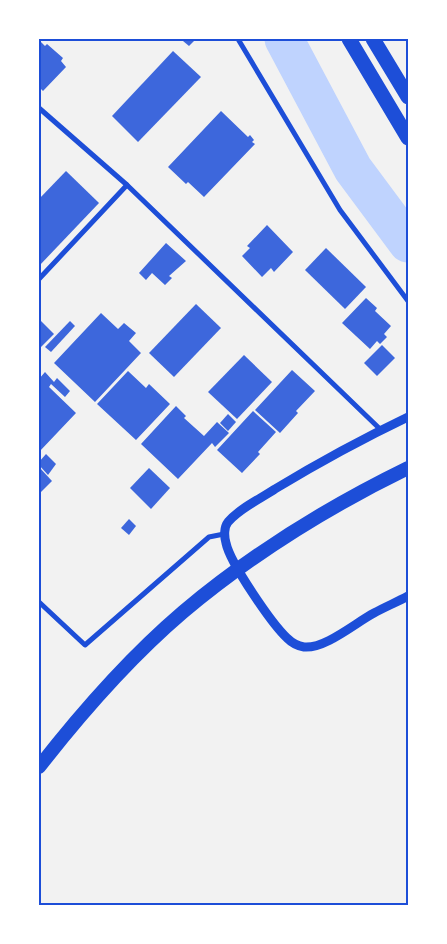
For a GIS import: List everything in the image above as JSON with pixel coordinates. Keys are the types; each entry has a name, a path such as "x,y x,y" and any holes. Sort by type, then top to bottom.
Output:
{"highway":[{"path":"349,39 408,138"},
{"path":"373,39 408,97"},
{"path":"39,767 99,694 182,613 271,546 351,496 408,468"}],"street":[{"path":"238,39 340,210 408,301"},
{"path":"39,108 127,185 381,430"},
{"path":"39,279 127,185"},
{"path":"408,418 319,463 239,512 227,523 224,534 226,545 252,592 277,627 288,639 302,647 312,647 326,642 375,612 408,596"},
{"path":"39,602 85,645 209,536 224,534"}],"building":[{"path":"185,39 196,39 189,46 183,41"},
{"path":"40,41 45,46 47,44 63,58 61,61 66,67 43,91 39,87"},
{"path":"173,51 201,77 138,142 112,116"},
{"path":"221,111 248,137 250,135 254,140 252,142 255,144 204,197 188,182 186,184 168,167"},
{"path":"66,171 99,203 39,266 39,199"},
{"path":"267,225 293,252 274,272 271,268 262,277 242,256 250,248 247,246"},
{"path":"166,243 186,261 169,276 172,278 165,285 152,273 146,280 139,273"},
{"path":"326,248 366,287 345,309 305,270"},
{"path":"366,298 377,308 375,311 391,326 384,334 387,337 380,344 377,341 370,349 342,323"},
{"path":"196,304 221,328 174,377 149,353"},
{"path":"101,313 118,329 124,323 136,333 129,341 141,353 95,402 54,363"},
{"path":"39,319 54,334 41,347 39,345"},
{"path":"70,321 75,326 51,352 45,347"},
{"path":"382,345 395,358 377,376 364,363"},
{"path":"244,355 272,382 237,419 208,392"},
{"path":"292,370 315,391 296,411 298,413 280,433 255,410"},
{"path":"128,371 146,388 149,384 170,404 136,440 97,404"},
{"path":"45,372 54,382 57,378 70,391 65,397 51,384 49,387 76,413 39,452 39,379"},
{"path":"176,406 186,416 184,418 204,436 217,422 229,433 215,447 212,443 178,479 141,444"},
{"path":"253,411 276,432 258,452 260,454 242,473 217,450"},
{"path":"228,414 236,422 228,431 220,423"},
{"path":"46,454 56,464 48,475 39,465 39,462"},
{"path":"39,467 52,481 39,494"},
{"path":"149,468 170,488 151,509 130,488"},
{"path":"129,519 136,526 129,535 121,528"}],"waterway":[{"path":"284,39 353,169 408,243"}]}
